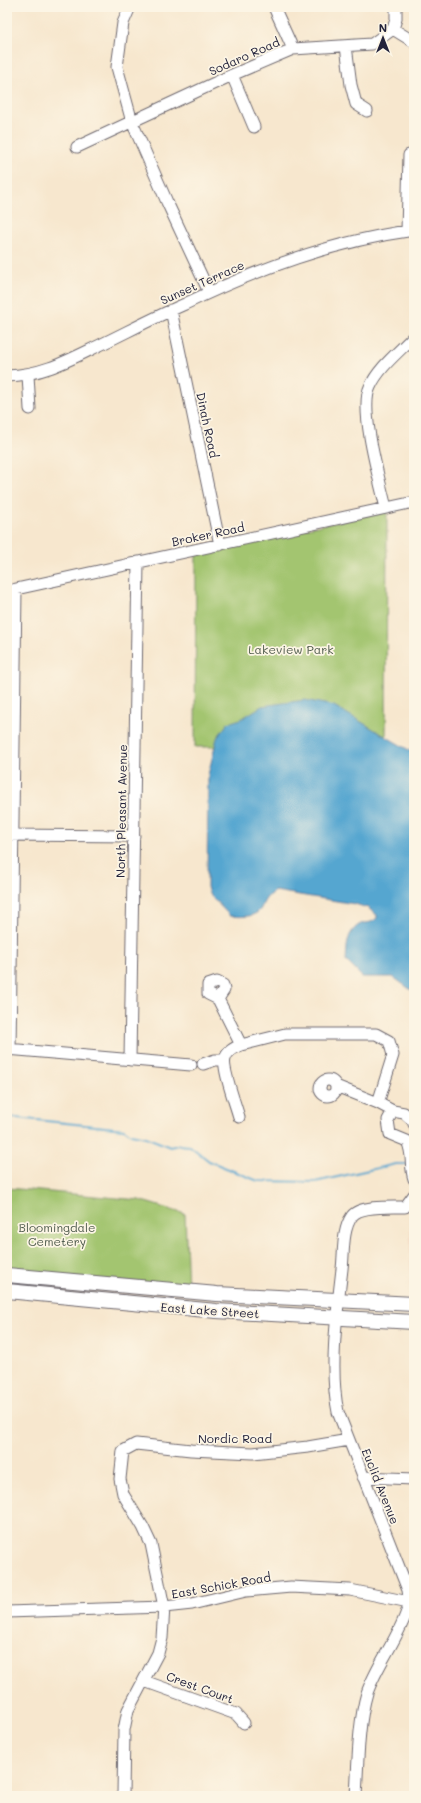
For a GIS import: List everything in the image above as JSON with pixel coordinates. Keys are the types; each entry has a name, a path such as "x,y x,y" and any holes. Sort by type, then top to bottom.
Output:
{"main road":[{"name":"East Lake Street","path":"7,1275 217,1294 414,1304"},
{"name":"East Lake Street","path":"7,1291 216,1311 414,1322"}],"street":[{"path":"130,7 123,23 117,67 132,122 209,292"},
{"path":"274,7 294,49"},
{"path":"396,7 396,19 393,29 414,42"},
{"name":"Sodaro Road","path":"77,147 232,75 294,49 372,44 393,29"},
{"path":"346,46 351,85 356,104 367,111"},
{"path":"232,75 254,127"},
{"path":"409,155 411,230"},
{"name":"Sunset Terrace","path":"7,376 28,375 59,365 209,292 259,271 302,256 354,242 411,230"},
{"name":"Dinah Road","path":"171,310 220,544"},
{"path":"386,508 366,415 367,396 375,379 414,336"},
{"path":"28,375 30,409"},
{"name":"Broker Road","path":"11,590 414,502"},
{"name":"North Pleasant Avenue","path":"130,1060 138,562"},
{"path":"11,590 8,1049 191,1065"},
{"path":"10,835 134,836"},
{"path":"218,999 241,1045"},
{"path":"240,1117 228,1080 224,1060 229,1051 241,1045 285,1034 376,1034 389,1041 393,1055 378,1103"},
{"path":"203,1064 215,1060 224,1060"},
{"path":"336,1086 378,1103 393,1111 404,1113 414,1122"},
{"path":"393,1111 388,1120 390,1134 407,1140 412,1150 413,1169"},
{"name":"Euclid Avenue","path":"411,1602 408,1590 338,1412 335,1399 337,1317 346,1230 353,1215 364,1209 405,1207 414,1195"},
{"name":"Nordic Road","path":"164,1607 151,1544 143,1527 123,1494 120,1479 121,1449 136,1444 191,1450 253,1453 301,1448 349,1440"},
{"path":"363,1477 414,1479"},
{"name":"East Schick Road","path":"7,1612 164,1607 192,1604 246,1592 291,1587 350,1590 411,1602"},
{"path":"356,1796 362,1718 367,1694 373,1678 411,1602"},
{"path":"124,1796 124,1730 128,1710 154,1661 162,1638 164,1607"},
{"name":"Crest Court","path":"144,1680 236,1714 244,1723"}],"shaded area":[{"path":"408,1170 414,1170 414,1301 410,1300 410,1196 413,1186"}],"green space":[{"name":"Lakeview Park","path":"387,511 386,746 195,747 196,552"},
{"name":"Bloomingdale Cemetery","path":"7,1188 139,1200 185,1214 188,1288 7,1272"}],"water":[{"path":"305,700 334,706 414,753 414,992 393,977 362,977 346,961 349,936 359,925 377,918 377,915 368,908 355,904 275,891 267,897 257,913 239,917 230,916 209,894 207,887 208,775 217,738 228,723 241,719 262,706"}],"waterway":[{"path":"7,1117 124,1129 131,1134 146,1137 170,1147 178,1145 190,1146 209,1161 258,1181 315,1182 396,1164 407,1164"}]}
